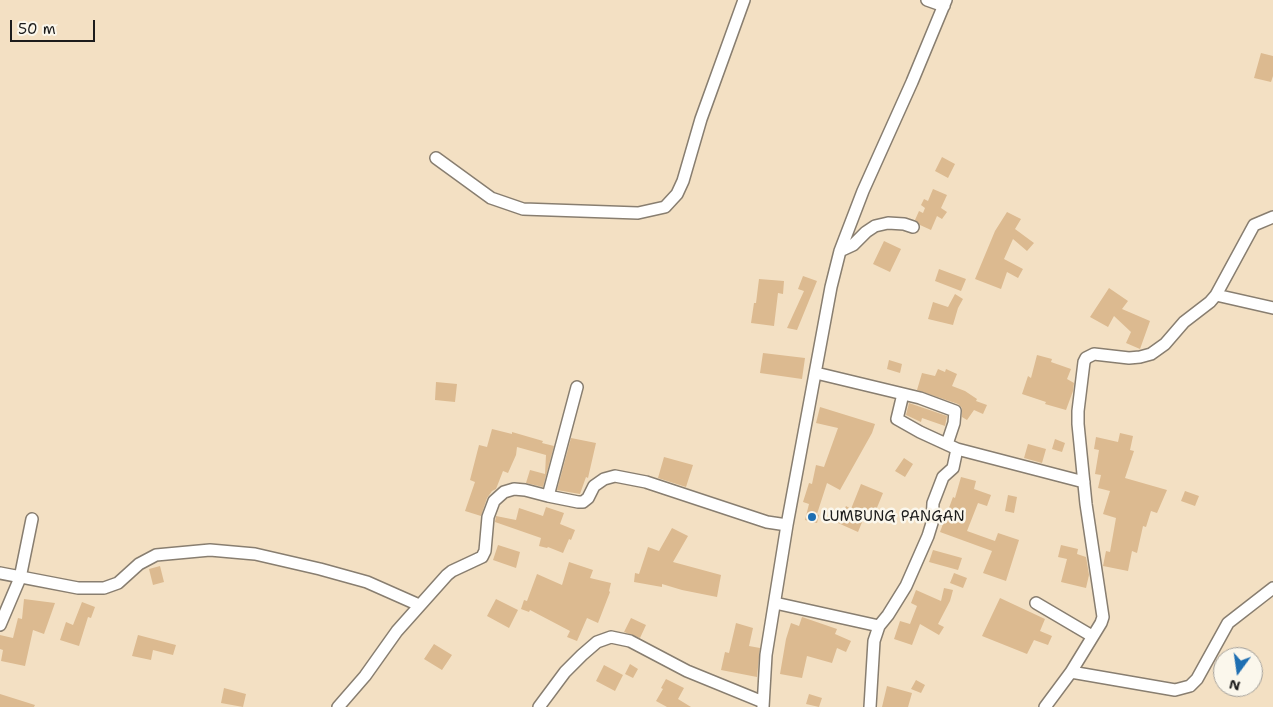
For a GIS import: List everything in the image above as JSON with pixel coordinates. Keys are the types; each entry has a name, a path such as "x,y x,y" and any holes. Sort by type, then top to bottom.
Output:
{"street":[{"path":"436,158 491,198 523,209 638,213 665,207 677,194 683,181 700,119 744,0"},
{"path":"539,707 565,672 582,655 597,642 611,637 630,641 687,671 763,704 766,655 786,525 840,251 874,165 945,3 927,0"},
{"path":"1045,707 1070,672 1104,616 1086,504 1078,411 1082,368 1086,358 1094,354 1129,358 1151,354 1165,344 1184,322 1210,302 1254,226 1273,217"},
{"path":"840,251 853,245 875,226 888,223 904,224 913,228"},
{"path":"1216,294 1273,308"},
{"path":"816,373 903,394 955,411 952,447 954,465 943,477 933,503 932,523 928,536 906,586 879,626 874,641 870,707"},
{"path":"548,496 576,387"},
{"path":"903,394 897,418 898,421 952,447 1084,482"},
{"path":"338,707 356,688 397,631 419,605 452,571 482,557 485,551 488,517 494,501 504,492 514,489 525,490 583,502 588,498 594,486 604,479 615,476 646,482 767,522 786,525"},
{"path":"0,625 20,578 32,519"},
{"path":"0,574 78,588 104,588 118,583 139,564 156,555 210,550 255,554 320,569 367,582 419,605"},
{"path":"1070,672 1175,690 1190,686 1197,679 1228,623 1273,588"},
{"path":"775,603 879,626"},
{"path":"1036,603 1092,636"}],"building":[{"path":"1261,53 1273,56 1273,76 1271,82 1254,78"},
{"path":"942,157 955,164 948,178 935,171"},
{"path":"933,189 947,195 941,208 947,212 942,219 937,216 931,230 920,225 915,220 919,211 923,213 925,208 921,205 924,199 928,201"},
{"path":"1007,212 1021,219 1015,229 1034,243 1027,251 1013,239 1004,259 1023,269 1018,278 1007,272 1001,289 975,279 995,231"},
{"path":"884,241 901,249 890,272 873,264"},
{"path":"939,269 966,279 961,291 935,281"},
{"path":"803,276 817,281 797,330 787,328 804,291 798,289"},
{"path":"759,279 784,281 783,294 778,293 774,326 751,323"},
{"path":"1109,288 1128,301 1122,309 1150,321 1140,349 1126,343 1131,332 1114,316 1108,327 1090,317"},
{"path":"955,294 963,299 953,325 928,319 933,302 948,307"},
{"path":"763,353 805,358 802,379 760,373"},
{"path":"1037,355 1052,359 1051,362 1071,369 1067,379 1074,383 1066,410 1045,404 1046,402 1022,394 1028,376 1031,378"},
{"path":"889,360 902,364 900,373 887,369"},
{"path":"938,369 945,372 946,369 957,374 952,386 965,391 977,399 976,401 987,405 983,414 974,410 967,420 962,417 962,408 958,404 917,390 922,373 935,376"},
{"path":"436,382 457,384 455,402 435,400"},
{"path":"909,403 947,416 945,426 922,418 921,422 906,415"},
{"path":"820,407 875,424 872,433 840,490 827,483 817,514 819,515 817,523 805,520 809,504 803,502 809,483 812,484 816,465 824,467 838,428 816,423"},
{"path":"492,429 512,434 512,432 554,446 543,487 526,483 530,470 545,474 546,455 517,447 516,455 508,473 503,471 496,489 487,498 481,516 465,511 475,482 470,480 479,445 487,447"},
{"path":"1120,433 1133,436 1130,450 1134,451 1125,478 1167,490 1157,513 1151,511 1146,527 1143,526 1137,553 1132,551 1128,571 1103,566 1106,551 1110,552 1116,518 1103,514 1110,491 1098,488 1101,475 1095,474 1099,450 1094,449 1096,437 1118,442"},
{"path":"571,438 596,443 588,478 586,477 580,494 557,490"},
{"path":"1055,439 1065,443 1062,452 1052,449"},
{"path":"1028,444 1046,449 1042,463 1024,458"},
{"path":"664,457 693,465 686,487 658,478"},
{"path":"904,458 913,464 905,477 895,471"},
{"path":"961,477 976,481 974,489 991,495 987,506 978,503 967,531 995,541 998,533 1019,540 1006,581 983,573 992,551 940,532 953,497 955,498"},
{"path":"861,484 883,493 874,515 867,510 858,532 838,523 846,506 851,509"},
{"path":"1185,491 1199,496 1195,506 1181,501"},
{"path":"1008,495 1017,497 1014,513 1005,511"},
{"path":"546,507 564,513 560,524 575,530 563,553 548,547 539,546 541,538 495,522 496,516 516,520 519,508 543,516"},
{"path":"672,528 688,536 673,562 721,575 717,597 662,584 662,587 634,582 635,573 639,574 648,547 659,551"},
{"path":"498,545 520,552 516,568 493,560"},
{"path":"1061,545 1078,549 1077,554 1086,557 1089,575 1086,588 1061,582 1067,559 1058,557"},
{"path":"933,550 962,558 958,570 929,562"},
{"path":"569,562 593,570 590,578 611,583 610,592 598,623 587,618 577,641 567,637 570,631 530,610 529,612 521,609 524,600 527,601 537,574 562,585"},
{"path":"160,566 164,582 153,585 149,569"},
{"path":"954,573 967,578 963,588 950,583"},
{"path":"944,588 953,590 950,601 938,624 944,627 939,635 920,624 912,645 894,639 900,621 910,624 917,606 911,603 916,590 941,601"},
{"path":"1000,598 1045,619 1040,631 1052,636 1048,645 1034,640 1027,654 982,636"},
{"path":"24,599 55,603 44,634 33,630 25,666 1,661 3,650 0,649 0,635 13,638 18,618 22,619"},
{"path":"496,599 518,610 509,628 487,616"},
{"path":"82,602 95,607 91,618 88,617 79,646 60,640 66,622 73,625"},
{"path":"802,617 837,629 835,634 851,641 846,652 837,648 832,663 807,656 802,678 780,674 786,639 791,623 799,626"},
{"path":"631,618 646,625 640,638 624,632"},
{"path":"736,623 753,628 749,646 760,648 757,677 721,670 725,652 729,653"},
{"path":"138,635 176,645 173,655 153,650 151,660 132,656"},
{"path":"434,644 452,655 442,670 424,659"},
{"path":"630,664 638,669 633,678 625,674"},
{"path":"604,665 623,675 615,691 596,681"},
{"path":"666,679 684,688 678,699 691,707 667,707 656,701"},
{"path":"916,680 925,685 921,693 911,689"},
{"path":"887,686 912,693 908,707 882,707"},
{"path":"224,688 246,694 243,707 221,703"},
{"path":"0,694 35,705 34,707 0,707"},
{"path":"809,694 822,698 819,707 806,704"}],"place":[{"name":"LUMBUNG PANGAN","path":"812,517"}]}
